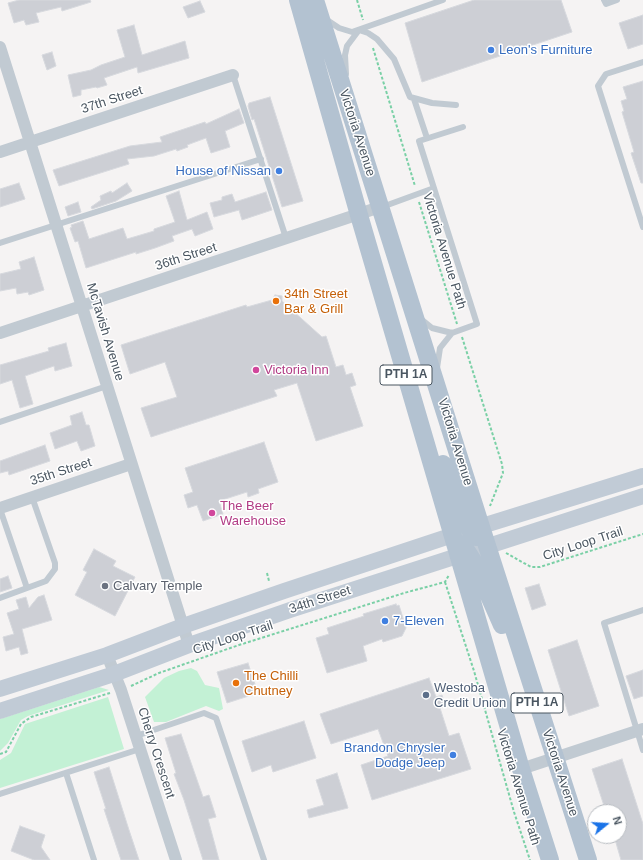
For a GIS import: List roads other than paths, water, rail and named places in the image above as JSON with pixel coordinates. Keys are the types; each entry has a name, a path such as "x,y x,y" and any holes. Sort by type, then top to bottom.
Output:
{"main road":[{"name":"Victoria Avenue","path":"298,0 358,215 453,535 464,553 521,769 550,860"},
{"name":"Victoria Avenue","path":"315,0 435,377 476,529 487,546 588,860"},
{"path":"408,382 476,529"},
{"name":"34th Street","path":"0,689 107,655 183,626 453,535 643,476"},
{"name":"34th Street","path":"0,711 114,674 189,645 290,610 643,496"},
{"path":"464,553 539,709"},
{"path":"284,591 290,610"}],"street":[{"name":"McTavish Avenue","path":"0,46 2,61 30,142 189,645"},
{"name":"37th Street","path":"0,152 233,75"},
{"name":"36th Street","path":"0,333 380,208"},
{"name":"35th Street","path":"0,508 132,464"},
{"name":"Cherry Crescent","path":"107,655 136,736 176,860"},
{"path":"521,769 640,730"}],"lane":[{"path":"315,0 330,24 346,31 367,30 443,0"},
{"path":"604,0 606,4 617,0"},
{"path":"356,129 346,72 345,55 347,46 359,30"},
{"path":"367,30 394,59 408,93 414,99 427,138"},
{"path":"643,62 606,74 598,86 643,227"},
{"path":"233,75 286,238"},
{"path":"414,99 445,105 456,105"},
{"path":"414,312 432,328 452,333 477,324 418,141 463,127"},
{"path":"0,243 261,159"},
{"path":"380,208 434,188"},
{"path":"435,377 440,348 452,333"},
{"path":"0,422 107,386"},
{"path":"0,598 46,581 55,569 55,563 32,497"},
{"path":"0,508 27,588"},
{"path":"643,610 604,623 640,730 643,750"},
{"path":"136,736 204,713 216,718 264,860"},
{"path":"0,794 140,749"},
{"path":"66,773 94,860"}],"place":[{"name":"Leon's Furniture","path":"491,50"},
{"name":"House of Nissan","path":"279,171"},
{"name":"34th Street Bar & Grill","path":"276,301"},
{"name":"Victoria Inn","path":"256,370"},
{"name":"The Beer Warehouse","path":"212,513"},
{"name":"Calvary Temple","path":"105,586"},
{"name":"7-Eleven","path":"385,621"},
{"name":"The Chilli Chutney","path":"236,683"},
{"name":"Westoba Credit Union","path":"426,695"},
{"name":"Brandon Chrysler Dodge Jeep","path":"453,755"}]}
